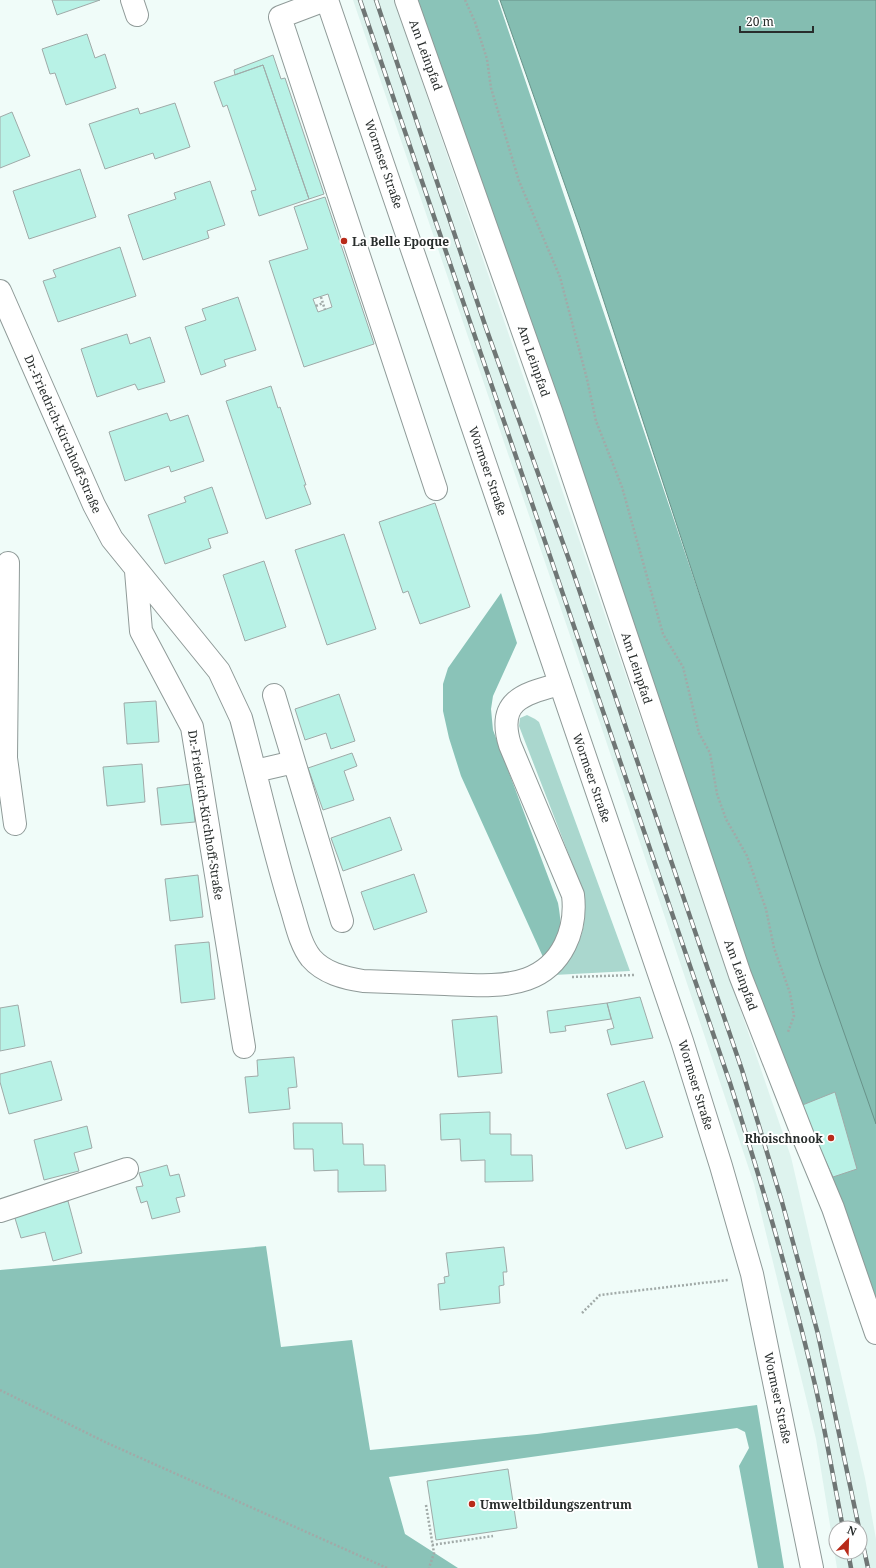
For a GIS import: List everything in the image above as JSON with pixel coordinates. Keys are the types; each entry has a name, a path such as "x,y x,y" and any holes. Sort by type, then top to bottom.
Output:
{"main road":[{"path":"326,0 280,17 436,489"},
{"name":"Wormser Straße","path":"326,0 682,1041 721,1166 752,1274 808,1539 812,1568"},
{"name":"Am Leinpfad","path":"406,0 549,404 740,975 773,1061 833,1208 876,1333"},
{"name":"Dr.-Friedrich-Kirchhoff-Straße","path":"0,291 94,506 112,539 136,571 219,671 241,718 286,892 304,949 312,959 327,971 346,978 363,981 480,985 527,979 545,969 555,960 564,948 572,930 575,911 573,895 568,880 510,746 506,732 506,721 513,703 520,697 560,684"},
{"path":"8,563 3,758 15,824"},
{"name":"Dr.-Friedrich-Kirchhoff-Straße","path":"136,571 142,631 192,727 244,1047"},
{"path":"274,695 342,921"},
{"path":"255,771 294,762"},
{"path":"0,1211 127,1169"}],"path":[{"path":"465,0 475,22 487,59 490,88 519,181 560,277 587,379 596,422 622,487 663,634 683,667 699,734 710,753 717,794 726,819 747,856 766,909 774,948 790,993 794,1016 780,1057 773,1061"},
{"path":"321,297 325,310"},
{"path":"316,306 323,303"},
{"path":"565,977 637,974"},
{"path":"582,1313 600,1295 728,1280"},
{"path":"0,1390 107,1442 387,1568"},
{"path":"426,1505 434,1554 429,1568"},
{"path":"432,1545 493,1536"}],"shaded area":[{"path":"353,0 394,0 791,1157 865,1478 876,1539 876,1568 837,1568 836,1560 868,1560 868,1520 829,1520 816,1439 754,1184 603,732"},
{"path":"417,0 498,0 876,1117 876,1312 760,1002"},
{"path":"500,0 876,0 876,1124 820,964 580,228"},
{"path":"501,593 517,643 493,696 491,709 493,730 558,903 560,921 559,933 554,943 543,957 461,776 449,738 443,711 443,684 448,668"},
{"path":"527,715 539,722 630,971 554,975 572,954 582,932 584,921 583,895 579,881 519,726 520,718"},
{"path":"266,1246 281,1347 352,1340 370,1450 537,1434 757,1405 784,1568 758,1568 739,1466 749,1448 745,1432 737,1428 389,1477 405,1534 458,1568 0,1568 0,1270"}],"building":[{"path":"52,0 100,0 57,15"},
{"path":"87,34 95,58 105,54 116,88 66,105 55,73 50,74 42,49"},
{"path":"273,55 281,79 285,78 324,194 309,199 263,65 235,75 234,70"},
{"path":"263,65 309,199 259,216 251,191 256,190 227,105 223,107 214,82"},
{"path":"175,103 190,147 155,159 153,153 105,169 89,124 138,108 140,114"},
{"path":"12,112 30,156 0,168 0,117"},
{"path":"80,169 96,217 29,239 13,191"},
{"path":"210,181 225,225 207,231 209,238 143,260 128,215 176,199 174,193"},
{"path":"325,197 374,344 304,367 269,261 308,249 294,207","holes":["328,294 332,307 318,312 313,299"]},
{"path":"120,247 136,296 58,322 43,281 56,277 53,270"},
{"path":"238,297 256,350 224,360 226,366 201,375 185,327 206,320 202,309"},
{"path":"127,334 130,344 150,337 165,382 138,390 135,384 97,397 81,349"},
{"path":"271,386 278,408 280,407 311,504 266,519 226,401"},
{"path":"167,413 170,421 188,415 204,461 171,472 169,466 125,481 109,432"},
{"path":"212,487 228,533 208,539 211,548 165,564 148,515 186,502 184,497"},
{"path":"435,503 470,607 420,624 408,591 403,593 379,522"},
{"path":"344,534 376,629 327,645 295,550"},
{"path":"264,561 286,627 245,641 223,575"},
{"path":"339,694 355,741 331,749 326,733 305,740 295,709"},
{"path":"156,701 159,742 127,744 124,703"},
{"path":"352,753 357,766 344,771 354,800 323,810 308,768"},
{"path":"142,764 145,802 107,806 103,767"},
{"path":"191,784 195,822 161,825 157,788"},
{"path":"390,817 402,850 343,871 331,838"},
{"path":"414,874 427,912 374,930 361,892"},
{"path":"198,875 203,917 170,921 165,879"},
{"path":"209,942 215,999 181,1003 175,945"},
{"path":"640,997 653,1038 611,1045 607,1030 614,1028 607,1003"},
{"path":"607,1003 611,1019 565,1026 566,1031 550,1033 547,1011"},
{"path":"18,1005 25,1046 0,1051 0,1008"},
{"path":"497,1016 502,1073 458,1077 452,1020"},
{"path":"294,1057 297,1087 288,1088 290,1109 249,1113 245,1077 258,1076 257,1060"},
{"path":"51,1061 62,1100 9,1114 0,1082 0,1074"},
{"path":"644,1081 663,1137 626,1149 607,1094"},
{"name":"Rhoischnook","path":"835,1092 857,1169 833,1177 800,1106"},
{"path":"490,1112 490,1134 511,1134 511,1155 532,1155 533,1181 485,1182 485,1160 461,1161 460,1139 441,1140 440,1114"},
{"path":"293,1123 342,1123 343,1144 363,1144 364,1165 385,1165 386,1191 338,1192 338,1170 314,1171 313,1149 294,1149"},
{"path":"87,1126 92,1148 74,1153 79,1171 44,1180 34,1140"},
{"path":"167,1165 170,1176 179,1174 185,1196 176,1198 180,1212 152,1219 147,1201 141,1203 136,1187 143,1186 139,1173"},
{"path":"68,1201 82,1253 53,1261 45,1232 21,1238 14,1215"},
{"path":"504,1247 507,1272 503,1272 504,1285 499,1286 500,1303 440,1310 438,1284 445,1283 444,1277 449,1276 446,1253"},
{"name":"Umweltbildungszentrum","path":"508,1469 517,1528 436,1540 427,1481"}],"railway":[{"path":"360,0 730,1083 765,1197 797,1312 816,1389 842,1520"},
{"path":"376,0 486,328 568,557 742,1070 782,1202 818,1334 857,1520"},
{"path":"850,1560 851,1568"},
{"path":"866,1560 868,1568"}],"place":[{"name":"La Belle Epoque","path":"344,241"},
{"name":"Rhoischnook","path":"831,1138"},
{"name":"Umweltbildungszentrum","path":"472,1504"}]}
